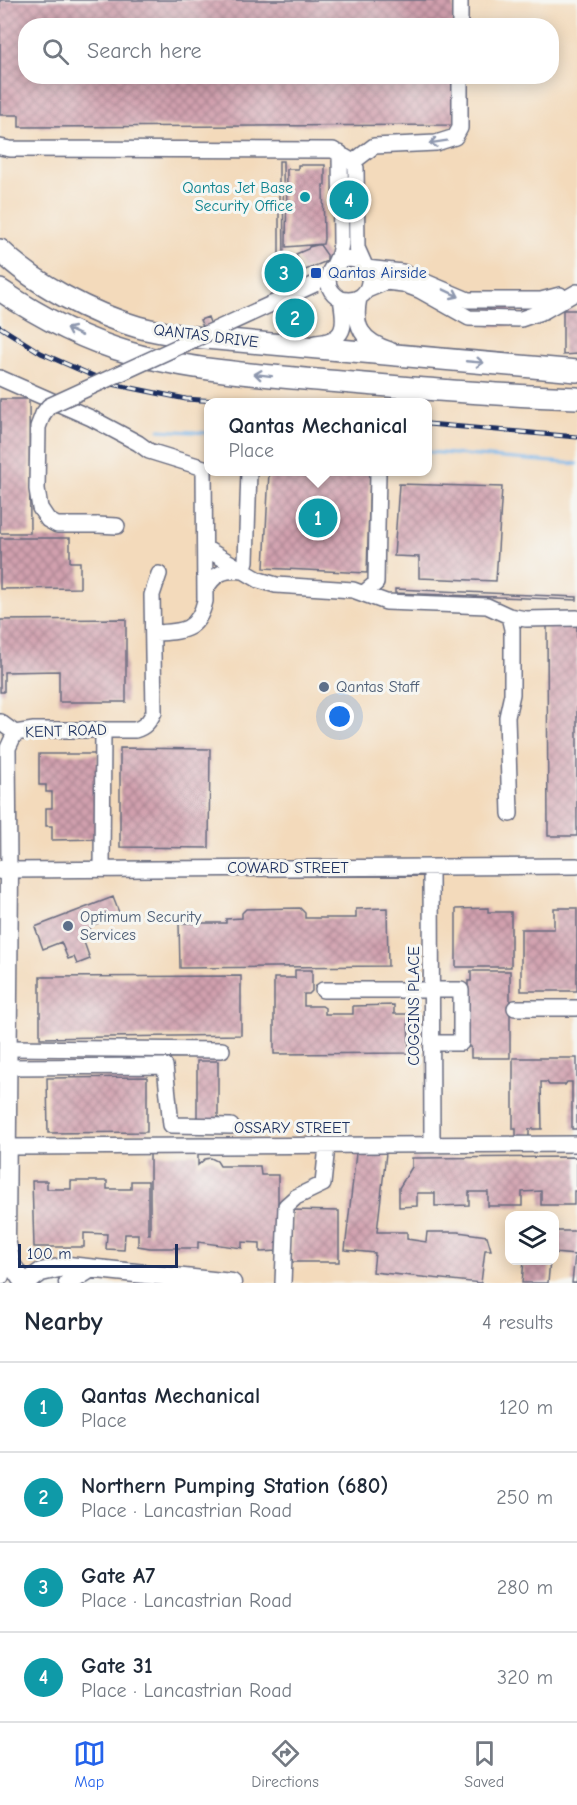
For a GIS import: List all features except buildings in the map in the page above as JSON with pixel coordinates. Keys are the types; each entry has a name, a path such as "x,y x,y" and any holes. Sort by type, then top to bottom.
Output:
{"highway":[{"name":"QANTAS DRIVE","path":"0,250 13,263 54,291 137,327 183,336 577,371"},
{"name":"QANTAS DRIVE","path":"0,290 35,312 79,334 145,357 278,377 488,394 571,398"}],"main road":[{"name":"KENT ROAD","path":"4,870 9,927 4,1004 7,1048 7,1147 3,1239 11,1264 25,1283"},
{"path":"0,907 9,927"},
{"path":"0,1276 3,1239"},
{"path":"25,1283 41,1272 68,1266 232,1283"},
{"path":"69,1283 90,1269"}],"street":[{"path":"460,0 460,18"},
{"path":"346,158 374,146 436,143 454,137 460,128 460,84"},
{"path":"0,147 10,149 329,149 346,158 356,168 357,248 370,281 356,316 365,337 381,347 417,357"},
{"path":"117,526 57,525 48,520 40,508 37,489 38,427 43,414 49,406 324,279 339,254 341,244 341,184 346,158"},
{"path":"341,184 357,184"},
{"path":"294,345 332,341 342,333 344,325 336,295 328,281 332,268 340,261 353,259 365,267 402,272 468,300 541,300 577,291"},
{"path":"315,284 325,285 347,301 386,282 403,284 419,290 469,318 521,319 544,311 577,291"},
{"path":"0,378 91,418 149,451 204,467"},
{"path":"153,633 183,631 200,616 205,601 206,476"},
{"path":"243,571 246,561 249,476"},
{"path":"364,594 376,583 378,476"},
{"path":"205,548 259,580 276,585 353,590 386,602 488,606 510,616 526,619 577,618"},
{"path":"205,590 211,580 221,572 243,571"},
{"name":"KENT ROAD","path":"4,870 8,748 15,733 34,730 135,730 149,722 154,712 152,595 159,574"},
{"path":"510,616 512,694 507,717 510,814"},
{"path":"0,722 15,733"},
{"path":"102,869 103,730"},
{"name":"COWARD STREET","path":"4,870 577,866"},
{"name":"COGGINS PLACE","path":"431,867 432,1145"},
{"path":"323,990 461,990 461,1043 432,1043"},
{"path":"515,1008 577,1008"},
{"path":"7,1048 222,1050"},
{"path":"137,1049 137,1066"},
{"path":"7,1067 165,1066 171,1125 231,1126"},
{"name":"OSSARY STREET","path":"7,1147 577,1144"},
{"path":"283,1283 286,1206 296,1197 322,1184 327,1146"}],"waterway":[{"path":"159,430 204,433"},
{"path":"432,452 577,464"}],"railway":[{"path":"0,327 41,353 112,384 186,399 204,400"},
{"path":"432,424 577,437"}],"place":[{"name":"Qantas Jet Base Security Office","path":"305,197"},
{"name":"Gate 31","path":"349,200"},
{"name":"Gate A7","path":"284,273"},
{"name":"Qantas Airside","path":"316,273"},
{"name":"Northern Pumping Station (680)","path":"295,318"},
{"name":"Qantas Mechanical","path":"318,518"},
{"name":"Qantas Staff","path":"324,687"},
{"name":"Optimum Security Services","path":"68,926"}]}
